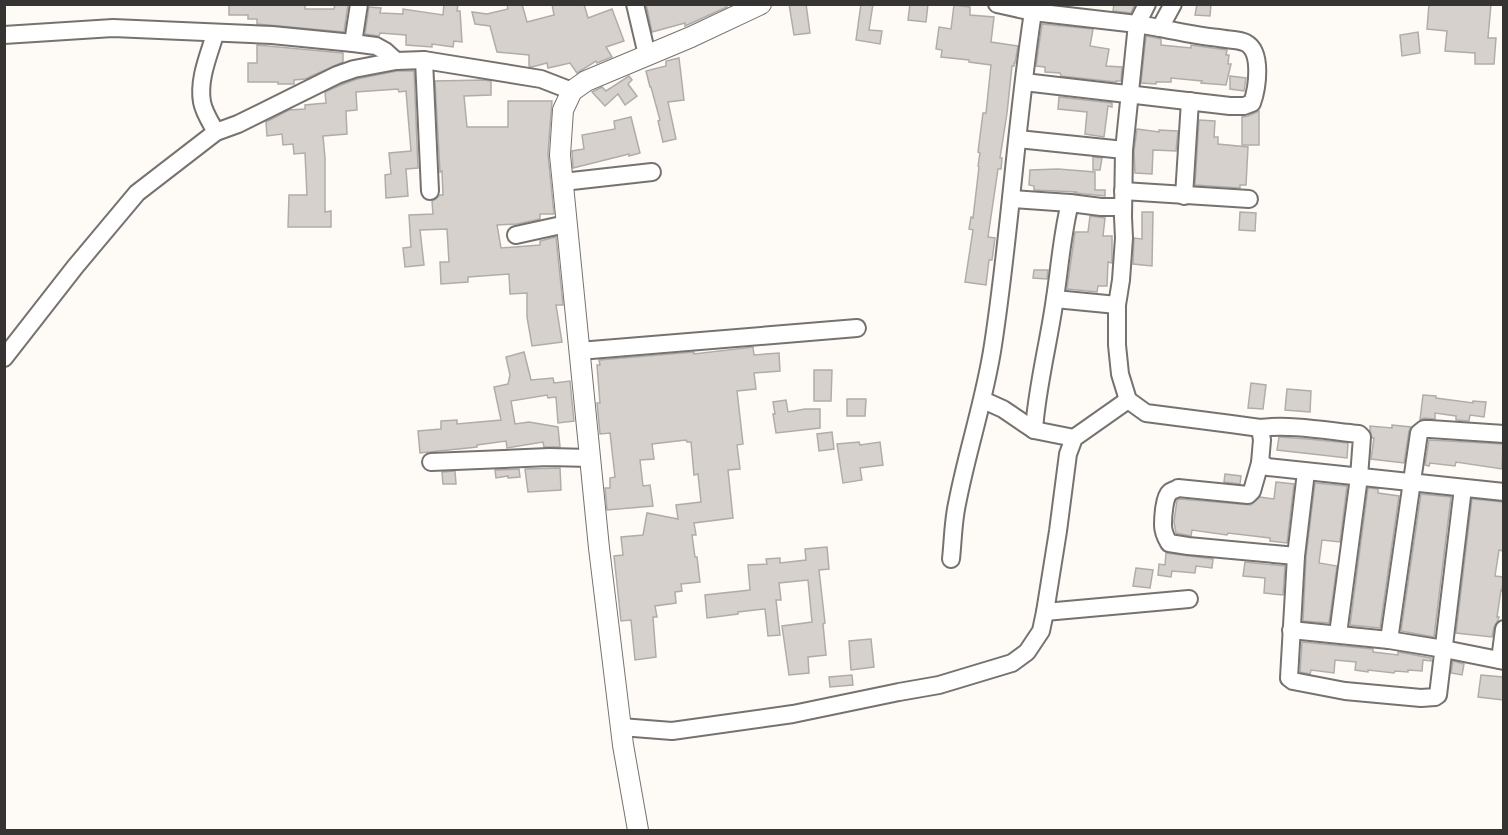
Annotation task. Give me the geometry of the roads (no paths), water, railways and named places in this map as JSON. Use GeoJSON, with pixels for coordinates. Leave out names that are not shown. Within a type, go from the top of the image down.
{"type":"FeatureCollection","features":[{"type":"Feature","properties":{"kind":"street"},"geometry":{"type":"LineString","coordinates":[[353,43],[359,4]]}},
{"type":"Feature","properties":{"kind":"street"},"geometry":{"type":"LineString","coordinates":[[635,4],[647,55]]}},
{"type":"Feature","properties":{"kind":"street"},"geometry":{"type":"LineString","coordinates":[[638,831],[621,727],[599,548],[560,155],[562,110],[572,91],[586,81],[691,37],[761,4]]}},
{"type":"Feature","properties":{"kind":"street"},"geometry":{"type":"LineString","coordinates":[[997,4],[1033,12],[1137,24],[1245,42],[1253,48],[1258,69],[1252,103],[1244,106],[1024,82]]}},
{"type":"Feature","properties":{"kind":"street"},"geometry":{"type":"LineString","coordinates":[[1147,4],[1137,24],[1124,150],[1123,249],[1117,305],[1120,374],[1128,400],[1146,413],[1260,428],[1287,428],[1361,435],[1359,477],[1338,634]]}},
{"type":"Feature","properties":{"kind":"street"},"geometry":{"type":"LineString","coordinates":[[1160,28],[1173,4]]}},
{"type":"Feature","properties":{"kind":"street"},"geometry":{"type":"LineString","coordinates":[[951,558],[956,507],[983,399],[998,316],[1033,12]]}},
{"type":"Feature","properties":{"kind":"street"},"geometry":{"type":"LineString","coordinates":[[4,35],[113,28],[272,36],[353,43],[381,48],[396,61]]}},
{"type":"Feature","properties":{"kind":"street"},"geometry":{"type":"LineString","coordinates":[[216,34],[205,66],[201,89],[203,104],[216,132]]}},
{"type":"Feature","properties":{"kind":"street"},"geometry":{"type":"LineString","coordinates":[[4,358],[75,267],[137,194],[216,132],[238,124],[337,75],[354,69],[396,61],[424,60],[541,79],[572,91]]}},
{"type":"Feature","properties":{"kind":"street"},"geometry":{"type":"LineString","coordinates":[[424,60],[430,191]]}},
{"type":"Feature","properties":{"kind":"street"},"geometry":{"type":"LineString","coordinates":[[1184,195],[1190,101]]}},
{"type":"Feature","properties":{"kind":"street"},"geometry":{"type":"LineString","coordinates":[[1018,139],[1124,150]]}},
{"type":"Feature","properties":{"kind":"street"},"geometry":{"type":"LineString","coordinates":[[563,182],[652,172]]}},
{"type":"Feature","properties":{"kind":"street"},"geometry":{"type":"LineString","coordinates":[[1011,199],[1101,207],[1123,199],[1184,195],[1249,199]]}},
{"type":"Feature","properties":{"kind":"street"},"geometry":{"type":"LineString","coordinates":[[1034,430],[1070,203]]}},
{"type":"Feature","properties":{"kind":"street"},"geometry":{"type":"LineString","coordinates":[[516,235],[566,224]]}},
{"type":"Feature","properties":{"kind":"street"},"geometry":{"type":"LineString","coordinates":[[1055,299],[1117,305]]}},
{"type":"Feature","properties":{"kind":"street"},"geometry":{"type":"LineString","coordinates":[[579,351],[857,328]]}},
{"type":"Feature","properties":{"kind":"street"},"geometry":{"type":"LineString","coordinates":[[983,399],[1003,409],[1034,430],[1074,438]]}},
{"type":"Feature","properties":{"kind":"street"},"geometry":{"type":"LineString","coordinates":[[621,727],[672,731],[793,714],[956,681],[1012,663],[1027,652],[1041,631],[1068,454],[1074,438],[1128,400]]}},
{"type":"Feature","properties":{"kind":"street"},"geometry":{"type":"LineString","coordinates":[[1260,428],[1262,440],[1260,463],[1252,491],[1248,495],[1178,488],[1170,492],[1164,509],[1165,536],[1169,543],[1188,546],[1296,556]]}},
{"type":"Feature","properties":{"kind":"street"},"geometry":{"type":"LineString","coordinates":[[1389,640],[1419,433],[1424,429],[1503,434]]}},
{"type":"Feature","properties":{"kind":"street"},"geometry":{"type":"LineString","coordinates":[[431,462],[549,457],[590,458]]}},
{"type":"Feature","properties":{"kind":"street"},"geometry":{"type":"LineString","coordinates":[[1260,463],[1268,467],[1306,472],[1503,492]]}},
{"type":"Feature","properties":{"kind":"street"},"geometry":{"type":"LineString","coordinates":[[1306,472],[1296,556],[1289,676],[1290,680],[1345,691],[1421,698],[1435,698],[1438,695],[1462,488]]}},
{"type":"Feature","properties":{"kind":"street"},"geometry":{"type":"LineString","coordinates":[[1045,612],[1189,599]]}},
{"type":"Feature","properties":{"kind":"street"},"geometry":{"type":"LineString","coordinates":[[1291,630],[1389,640],[1502,661],[1503,629]]}}]}
